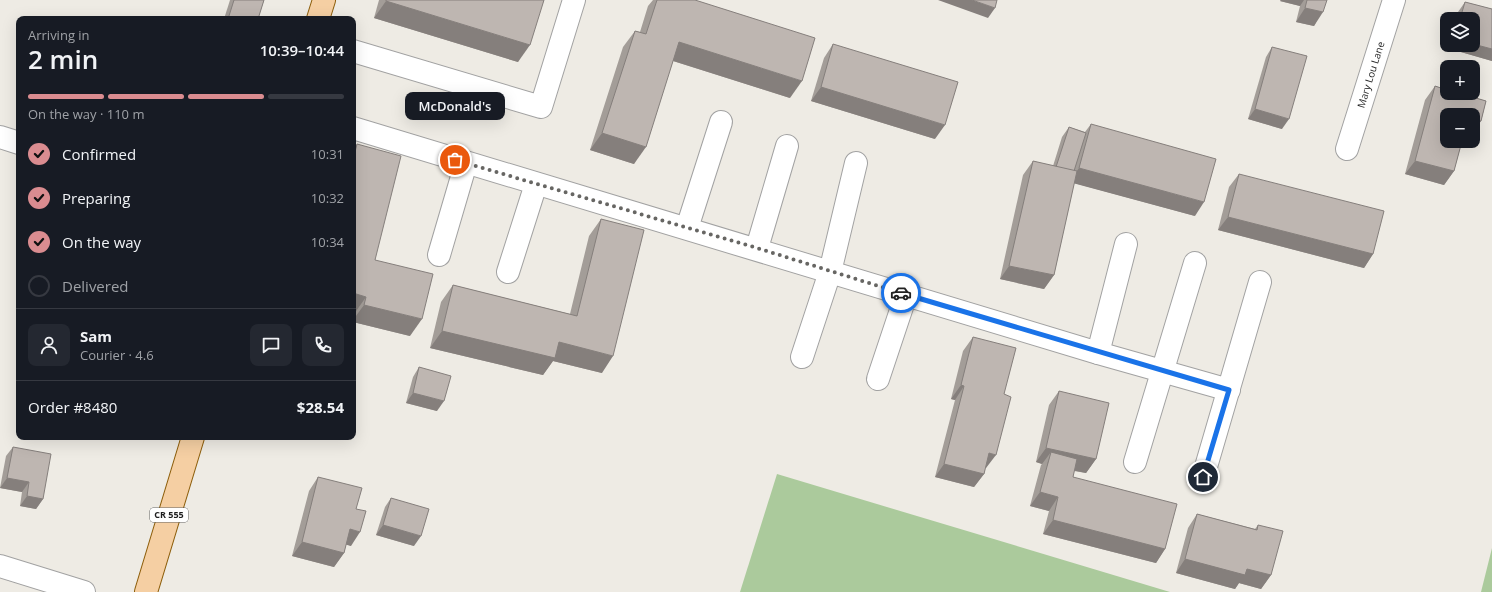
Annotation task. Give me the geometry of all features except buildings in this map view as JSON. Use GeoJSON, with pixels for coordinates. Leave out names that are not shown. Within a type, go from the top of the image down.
{"type":"FeatureCollection","features":[{"type":"Feature","properties":{"kind":"main road"},"geometry":{"type":"LineString","coordinates":[[319,16],[324,0]]}},
{"type":"Feature","properties":{"kind":"main road","name":"CR 555"},"geometry":{"type":"LineString","coordinates":[[146,592],[191,440]]}},
{"type":"Feature","properties":{"kind":"street"},"geometry":{"type":"LineString","coordinates":[[356,52],[541,107],[574,0]]}},
{"type":"Feature","properties":{"kind":"street","name":"Mary Lou Lane"},"geometry":{"type":"LineString","coordinates":[[1347,149],[1394,0]]}},
{"type":"Feature","properties":{"kind":"street"},"geometry":{"type":"LineString","coordinates":[[687,228],[721,122]]}},
{"type":"Feature","properties":{"kind":"street"},"geometry":{"type":"LineString","coordinates":[[356,129],[536,184],[757,248],[906,295],[1229,390]]}},
{"type":"Feature","properties":{"kind":"street"},"geometry":{"type":"LineString","coordinates":[[0,137],[16,142]]}},
{"type":"Feature","properties":{"kind":"street"},"geometry":{"type":"LineString","coordinates":[[757,248],[787,146]]}},
{"type":"Feature","properties":{"kind":"street"},"geometry":{"type":"LineString","coordinates":[[439,254],[466,163]]}},
{"type":"Feature","properties":{"kind":"street"},"geometry":{"type":"LineString","coordinates":[[802,357],[830,272],[856,163]]}},
{"type":"Feature","properties":{"kind":"street"},"geometry":{"type":"LineString","coordinates":[[508,272],[536,184]]}},
{"type":"Feature","properties":{"kind":"street"},"geometry":{"type":"LineString","coordinates":[[1098,352],[1126,244]]}},
{"type":"Feature","properties":{"kind":"street"},"geometry":{"type":"LineString","coordinates":[[1135,462],[1195,264]]}},
{"type":"Feature","properties":{"kind":"street"},"geometry":{"type":"LineString","coordinates":[[1203,477],[1260,282]]}},
{"type":"Feature","properties":{"kind":"street"},"geometry":{"type":"LineString","coordinates":[[878,379],[906,295]]}},
{"type":"Feature","properties":{"kind":"street"},"geometry":{"type":"LineString","coordinates":[[0,566],[84,592]]}},
{"type":"Feature","properties":{"kind":"green space"},"geometry":{"type":"Polygon","coordinates":[[[777,474],[1170,592],[740,592],[777,474]]]}},
{"type":"Feature","properties":{"kind":"green space"},"geometry":{"type":"Polygon","coordinates":[[[1492,548],[1492,592],[1481,592],[1492,548]]]}},
{"type":"Feature","properties":{"kind":"way so far"},"geometry":{"type":"LineString","coordinates":[[455,160],[757,248],[901,293]]}},
{"type":"Feature","properties":{"kind":"place","name":"McDonald's"},"geometry":{"type":"Point","coordinates":[455,160]}},
{"type":"Feature","properties":{"kind":"route"},"geometry":{"type":"LineString","coordinates":[[901,293],[1229,390],[1203,477]]}}]}
